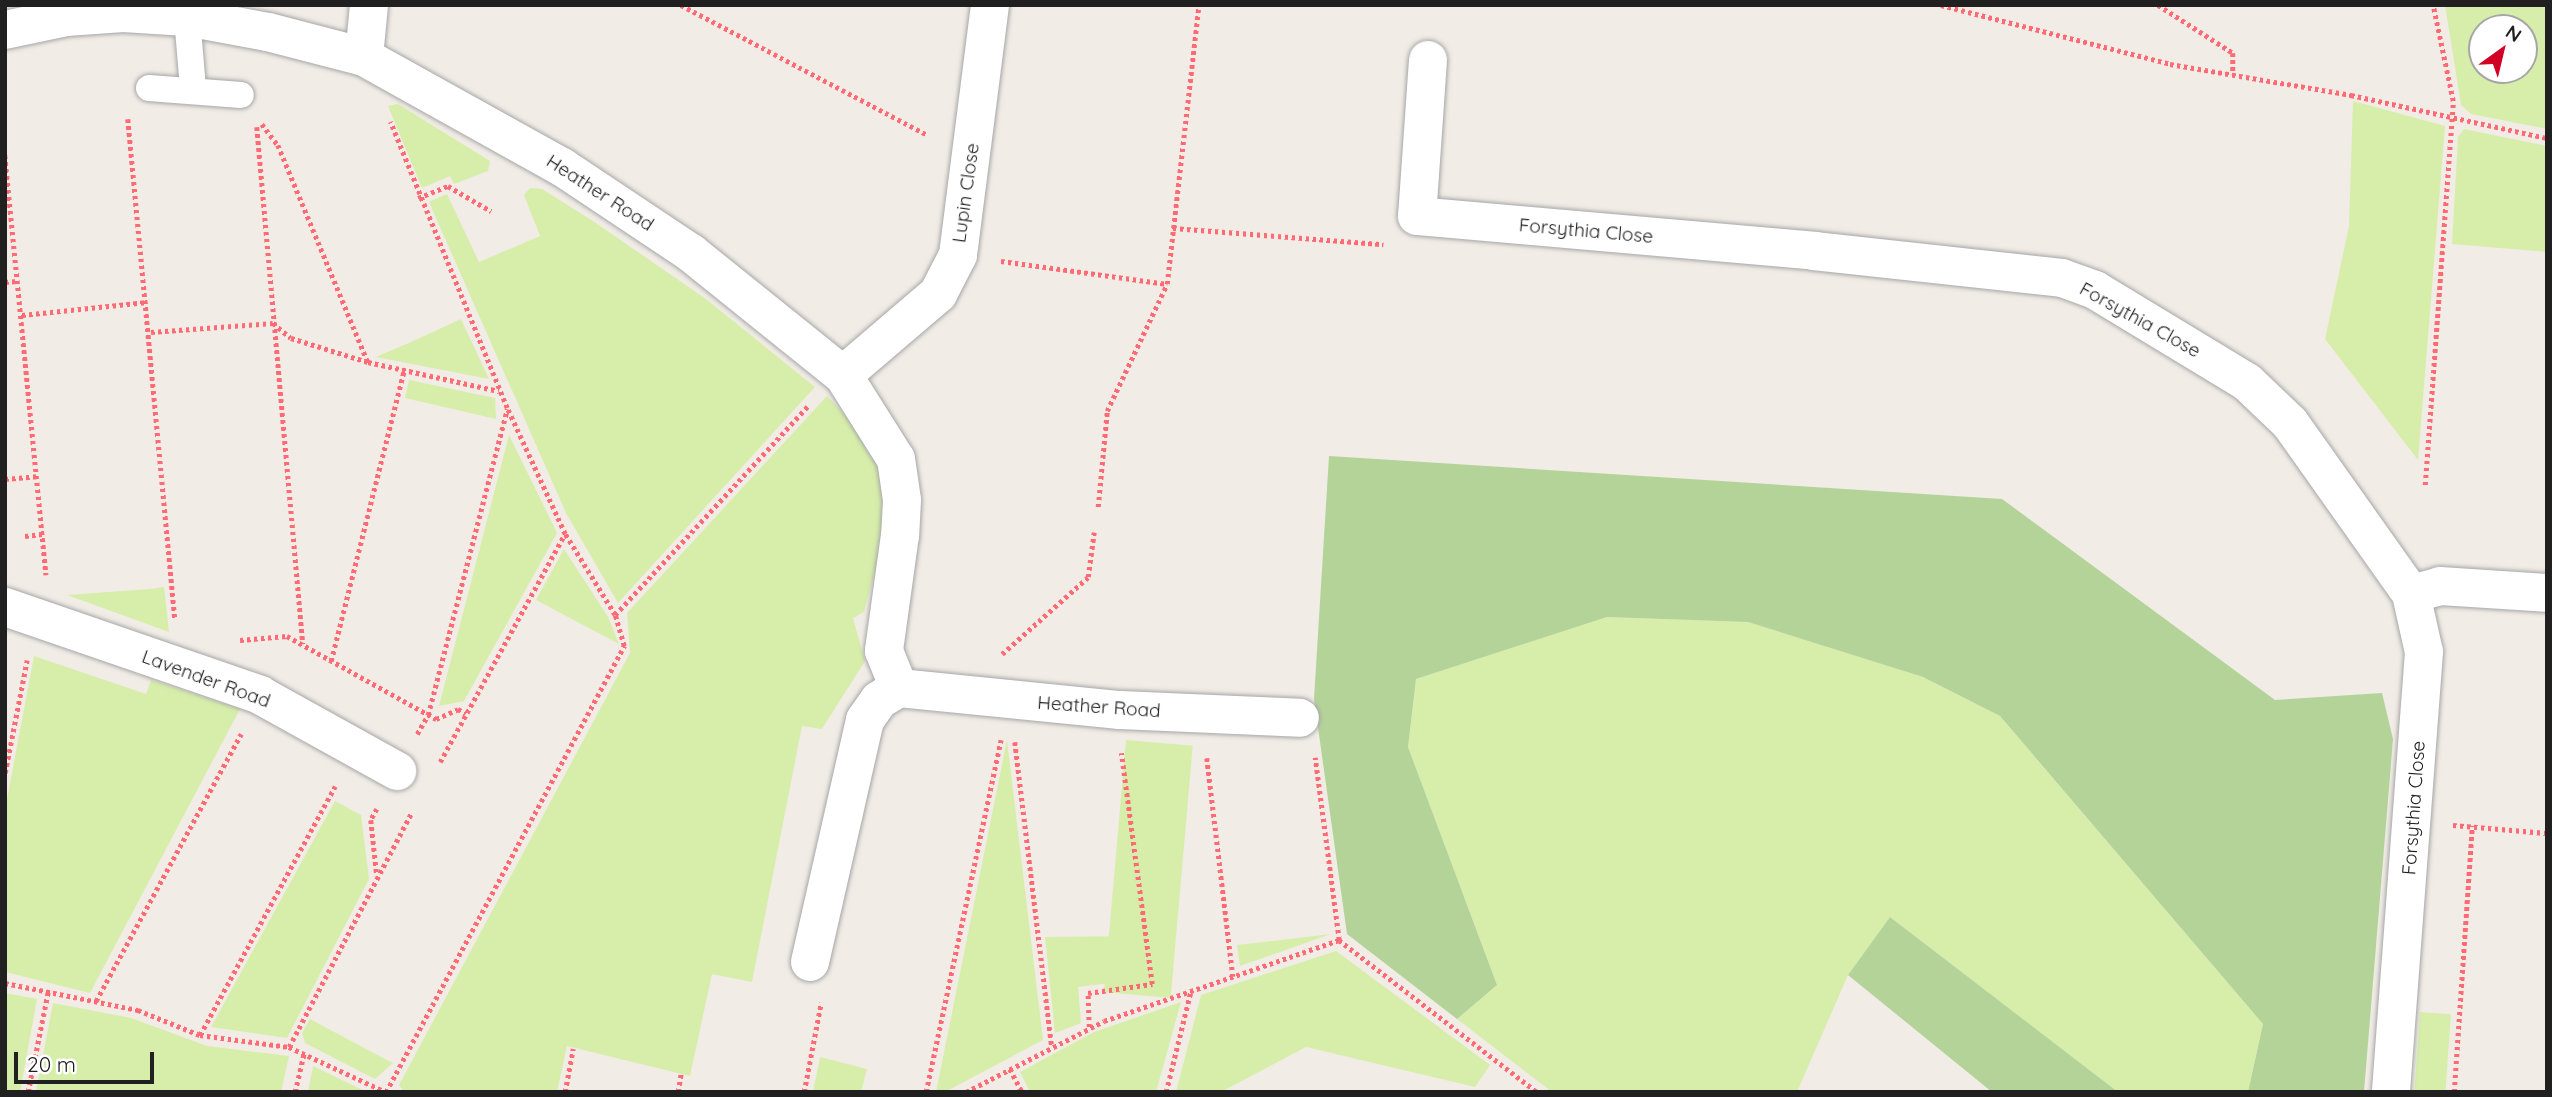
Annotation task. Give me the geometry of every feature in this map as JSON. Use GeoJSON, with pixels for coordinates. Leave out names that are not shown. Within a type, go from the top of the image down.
{"type":"FeatureCollection","features":[{"type":"Feature","properties":{"kind":"street"},"geometry":{"type":"LineString","coordinates":[[369,5],[379,65]]}},
{"type":"Feature","properties":{"kind":"street","name":"Lupin Close"},"geometry":{"type":"LineString","coordinates":[[843,375],[938,295],[958,255],[990,5]]}},
{"type":"Feature","properties":{"kind":"street","name":"Heather Road"},"geometry":{"type":"LineString","coordinates":[[5,30],[78,16],[187,17],[268,32],[379,65],[562,167],[691,253],[843,375],[896,459],[902,500],[901,534],[884,651],[899,688],[1008,712],[1206,713],[1300,718]]}},
{"type":"Feature","properties":{"kind":"street"},"geometry":{"type":"LineString","coordinates":[[1417,216],[1428,60]]}},
{"type":"Feature","properties":{"kind":"street","name":"Forsythia Close"},"geometry":{"type":"LineString","coordinates":[[1417,216],[1842,254],[2062,278],[2095,290],[2247,382],[2290,423],[2411,594],[2424,652],[2414,822],[2391,1092]]}},
{"type":"Feature","properties":{"kind":"street"},"geometry":{"type":"LineString","coordinates":[[2411,594],[2440,586],[2547,593]]}},
{"type":"Feature","properties":{"kind":"street","name":"Lavender Road"},"geometry":{"type":"LineString","coordinates":[[5,607],[40,622],[260,695],[397,771]]}},
{"type":"Feature","properties":{"kind":"street"},"geometry":{"type":"LineString","coordinates":[[810,962],[865,720],[879,701],[899,688]]}},
{"type":"Feature","properties":{"kind":"lane"},"geometry":{"type":"LineString","coordinates":[[187,17],[193,89]]}},
{"type":"Feature","properties":{"kind":"lane"},"geometry":{"type":"LineString","coordinates":[[149,88],[193,89],[241,95]]}},
{"type":"Feature","properties":{"kind":"path"},"geometry":{"type":"LineString","coordinates":[[681,5],[971,158]]}},
{"type":"Feature","properties":{"kind":"path"},"geometry":{"type":"LineString","coordinates":[[1098,507],[1107,411],[1167,284],[1199,5]]}},
{"type":"Feature","properties":{"kind":"path"},"geometry":{"type":"LineString","coordinates":[[1941,5],[2170,64],[2233,74],[2547,138]]}},
{"type":"Feature","properties":{"kind":"path"},"geometry":{"type":"LineString","coordinates":[[2158,5],[2233,53],[2233,74]]}},
{"type":"Feature","properties":{"kind":"path"},"geometry":{"type":"LineString","coordinates":[[2425,485],[2453,118],[2453,101],[2433,5]]}},
{"type":"Feature","properties":{"kind":"path"},"geometry":{"type":"LineString","coordinates":[[5,983],[138,1010],[200,1035],[289,1047],[386,1092],[624,646],[615,615],[565,534],[507,408],[418,198],[382,102],[379,65]]}},
{"type":"Feature","properties":{"kind":"path"},"geometry":{"type":"LineString","coordinates":[[127,116],[151,332],[176,628]]}},
{"type":"Feature","properties":{"kind":"path"},"geometry":{"type":"LineString","coordinates":[[303,644],[256,116],[278,145],[368,362]]}},
{"type":"Feature","properties":{"kind":"path"},"geometry":{"type":"LineString","coordinates":[[5,155],[48,600],[30,648],[5,773]]}},
{"type":"Feature","properties":{"kind":"path"},"geometry":{"type":"LineString","coordinates":[[418,198],[448,186],[491,211]]}},
{"type":"Feature","properties":{"kind":"path"},"geometry":{"type":"LineString","coordinates":[[1173,228],[1413,246],[1417,216]]}},
{"type":"Feature","properties":{"kind":"path"},"geometry":{"type":"LineString","coordinates":[[958,255],[1167,284]]}},
{"type":"Feature","properties":{"kind":"path"},"geometry":{"type":"LineString","coordinates":[[5,282],[17,281]]}},
{"type":"Feature","properties":{"kind":"path"},"geometry":{"type":"LineString","coordinates":[[22,315],[147,302]]}},
{"type":"Feature","properties":{"kind":"path"},"geometry":{"type":"LineString","coordinates":[[151,332],[273,323],[291,338],[368,362],[500,391]]}},
{"type":"Feature","properties":{"kind":"path"},"geometry":{"type":"LineString","coordinates":[[331,661],[404,371]]}},
{"type":"Feature","properties":{"kind":"path"},"geometry":{"type":"LineString","coordinates":[[615,615],[821,392],[843,375]]}},
{"type":"Feature","properties":{"kind":"path"},"geometry":{"type":"LineString","coordinates":[[428,715],[507,408]]}},
{"type":"Feature","properties":{"kind":"path"},"geometry":{"type":"LineString","coordinates":[[5,479],[37,476]]}},
{"type":"Feature","properties":{"kind":"path"},"geometry":{"type":"LineString","coordinates":[[1052,1046],[1008,712],[1000,677],[1002,652],[1088,577],[1094,532]]}},
{"type":"Feature","properties":{"kind":"path"},"geometry":{"type":"LineString","coordinates":[[24,536],[42,534]]}},
{"type":"Feature","properties":{"kind":"path"},"geometry":{"type":"LineString","coordinates":[[229,644],[287,636],[436,719],[458,709],[467,714]]}},
{"type":"Feature","properties":{"kind":"path"},"geometry":{"type":"LineString","coordinates":[[926,1092],[1008,712]]}},
{"type":"Feature","properties":{"kind":"path"},"geometry":{"type":"LineString","coordinates":[[1206,713],[1233,976]]}},
{"type":"Feature","properties":{"kind":"path"},"geometry":{"type":"LineString","coordinates":[[1300,718],[1313,744],[1339,940],[1537,1092]]}},
{"type":"Feature","properties":{"kind":"path"},"geometry":{"type":"LineString","coordinates":[[96,1001],[243,730]]}},
{"type":"Feature","properties":{"kind":"path"},"geometry":{"type":"LineString","coordinates":[[1089,1027],[1088,993],[1152,984],[1121,753]]}},
{"type":"Feature","properties":{"kind":"path"},"geometry":{"type":"LineString","coordinates":[[200,1035],[328,797]]}},
{"type":"Feature","properties":{"kind":"path"},"geometry":{"type":"LineString","coordinates":[[371,820],[377,877]]}},
{"type":"Feature","properties":{"kind":"path"},"geometry":{"type":"LineString","coordinates":[[2414,822],[2547,833]]}},
{"type":"Feature","properties":{"kind":"path"},"geometry":{"type":"LineString","coordinates":[[2454,1092],[2472,826]]}},
{"type":"Feature","properties":{"kind":"path"},"geometry":{"type":"LineString","coordinates":[[966,1092],[1089,1027],[1339,940]]}},
{"type":"Feature","properties":{"kind":"path"},"geometry":{"type":"LineString","coordinates":[[804,1092],[823,991],[810,962]]}},
{"type":"Feature","properties":{"kind":"path"},"geometry":{"type":"LineString","coordinates":[[1166,1092],[1192,989]]}},
{"type":"Feature","properties":{"kind":"path"},"geometry":{"type":"LineString","coordinates":[[28,1092],[48,992]]}},
{"type":"Feature","properties":{"kind":"path"},"geometry":{"type":"LineString","coordinates":[[565,1092],[573,1049]]}},
{"type":"Feature","properties":{"kind":"path"},"geometry":{"type":"LineString","coordinates":[[295,1092],[304,1053]]}},
{"type":"Feature","properties":{"kind":"path"},"geometry":{"type":"LineString","coordinates":[[1010,1069],[1021,1092]]}},
{"type":"Feature","properties":{"kind":"path"},"geometry":{"type":"LineString","coordinates":[[678,1092],[681,1074]]}},
{"type":"Feature","properties":{"kind":"green space"},"geometry":{"type":"Polygon","coordinates":[[[2445,5],[2547,5],[2547,129],[2471,114],[2461,105],[2445,5]]]}},
{"type":"Feature","properties":{"kind":"green space"},"geometry":{"type":"Polygon","coordinates":[[[2353,101],[2445,126],[2418,460],[2325,339],[2349,226],[2353,101]]]}},
{"type":"Feature","properties":{"kind":"green space"},"geometry":{"type":"Polygon","coordinates":[[[398,104],[490,161],[488,171],[454,184],[450,176],[422,188],[388,106],[398,104]]]}},
{"type":"Feature","properties":{"kind":"green space"},"geometry":{"type":"Polygon","coordinates":[[[2464,129],[2547,146],[2547,252],[2452,244],[2458,137],[2464,129]]]}},
{"type":"Feature","properties":{"kind":"green space"},"geometry":{"type":"Polygon","coordinates":[[[530,188],[542,189],[596,223],[706,299],[815,387],[618,603],[566,513],[429,202],[447,194],[479,262],[540,236],[524,195],[530,188]]]}},
{"type":"Feature","properties":{"kind":"green space"},"geometry":{"type":"Polygon","coordinates":[[[461,319],[489,379],[376,357],[411,342],[461,319]]]}},
{"type":"Feature","properties":{"kind":"green space"},"geometry":{"type":"Polygon","coordinates":[[[409,380],[495,398],[496,419],[405,398],[409,380]]]}},
{"type":"Feature","properties":{"kind":"green space"},"geometry":{"type":"Polygon","coordinates":[[[827,396],[872,443],[887,484],[884,539],[864,612],[853,618],[865,661],[822,729],[802,726],[752,982],[712,974],[690,1076],[567,1046],[557,1092],[404,1092],[399,1085],[630,653],[627,613],[827,396]]]}},
{"type":"Feature","properties":{"kind":"green space"},"geometry":{"type":"Polygon","coordinates":[[[509,435],[557,533],[464,701],[439,706],[509,435]]]}},
{"type":"Feature","properties":{"kind":"green space"},"geometry":{"type":"Polygon","coordinates":[[[1329,456],[2002,499],[2275,700],[2382,693],[2393,739],[2364,1092],[2248,1092],[2263,1024],[2000,716],[1923,677],[1748,622],[1607,617],[1416,679],[1408,747],[1497,985],[1457,1019],[1347,934],[1314,699],[1329,456]]]}},
{"type":"Feature","properties":{"kind":"green space"},"geometry":{"type":"Polygon","coordinates":[[[564,549],[608,617],[619,644],[536,600],[564,549]]]}},
{"type":"Feature","properties":{"kind":"green space"},"geometry":{"type":"Polygon","coordinates":[[[164,587],[169,632],[67,595],[150,589],[164,587]]]}},
{"type":"Feature","properties":{"kind":"green space"},"geometry":{"type":"Polygon","coordinates":[[[1607,617],[1748,622],[1923,677],[2000,716],[2263,1024],[2248,1092],[2118,1092],[1890,917],[1848,975],[1797,1092],[1552,1092],[1457,1019],[1497,985],[1408,747],[1416,679],[1607,617]]]}},
{"type":"Feature","properties":{"kind":"green space"},"geometry":{"type":"Polygon","coordinates":[[[34,656],[146,694],[151,680],[240,709],[90,993],[5,972],[5,810],[34,656]]]}},
{"type":"Feature","properties":{"kind":"green space"},"geometry":{"type":"Polygon","coordinates":[[[1007,740],[1043,1040],[945,1092],[936,1092],[1007,740]]]}},
{"type":"Feature","properties":{"kind":"green space"},"geometry":{"type":"Polygon","coordinates":[[[1126,740],[1193,746],[1171,998],[1104,992],[1126,740]]]}},
{"type":"Feature","properties":{"kind":"green space"},"geometry":{"type":"Polygon","coordinates":[[[335,801],[361,815],[369,879],[287,1038],[211,1027],[335,801]]]}},
{"type":"Feature","properties":{"kind":"green space"},"geometry":{"type":"Polygon","coordinates":[[[1890,917],[2118,1092],[1992,1092],[1848,975],[1890,917]]]}},
{"type":"Feature","properties":{"kind":"green space"},"geometry":{"type":"Polygon","coordinates":[[[1331,934],[1240,966],[1237,945],[1331,934]]]}},
{"type":"Feature","properties":{"kind":"green space"},"geometry":{"type":"Polygon","coordinates":[[[1138,936],[1142,979],[1078,987],[1081,1023],[1055,1033],[1045,937],[1138,936]]]}},
{"type":"Feature","properties":{"kind":"green space"},"geometry":{"type":"Polygon","coordinates":[[[1336,951],[1490,1065],[1475,1087],[1306,1047],[1221,1092],[1176,1092],[1201,995],[1336,951]]]}},
{"type":"Feature","properties":{"kind":"green space"},"geometry":{"type":"Polygon","coordinates":[[[5,993],[37,999],[20,1092],[5,1092],[5,993]]]}},
{"type":"Feature","properties":{"kind":"green space"},"geometry":{"type":"Polygon","coordinates":[[[1181,1002],[1156,1092],[1030,1092],[1020,1072],[1094,1032],[1181,1002]]]}},
{"type":"Feature","properties":{"kind":"green space"},"geometry":{"type":"Polygon","coordinates":[[[53,1003],[131,1018],[207,1046],[289,1056],[281,1092],[36,1092],[53,1003]]]}},
{"type":"Feature","properties":{"kind":"green space"},"geometry":{"type":"Polygon","coordinates":[[[2420,1012],[2451,1014],[2445,1092],[2414,1092],[2420,1012]]]}},
{"type":"Feature","properties":{"kind":"green space"},"geometry":{"type":"Polygon","coordinates":[[[310,1019],[393,1063],[375,1079],[305,1043],[302,1033],[310,1019]]]}},
{"type":"Feature","properties":{"kind":"green space"},"geometry":{"type":"Polygon","coordinates":[[[820,1057],[867,1069],[861,1092],[813,1092],[820,1057]]]}},
{"type":"Feature","properties":{"kind":"green space"},"geometry":{"type":"Polygon","coordinates":[[[313,1066],[367,1092],[308,1092],[313,1066]]]}}]}
